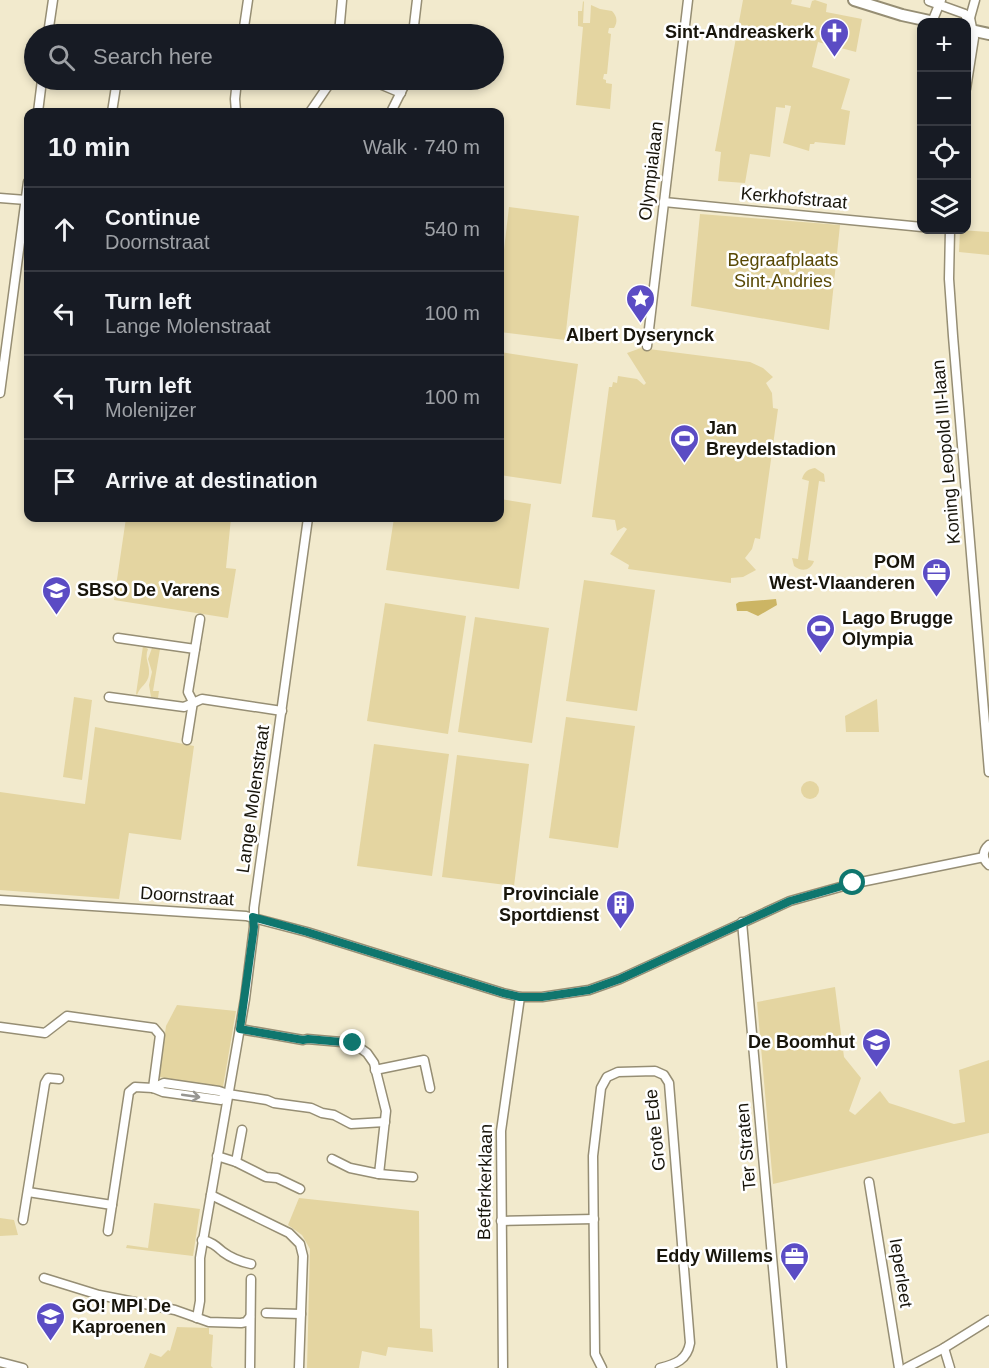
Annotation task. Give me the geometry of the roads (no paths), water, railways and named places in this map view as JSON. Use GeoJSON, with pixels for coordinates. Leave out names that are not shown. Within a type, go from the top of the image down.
{"type":"FeatureCollection","features":[{"type":"Feature","properties":{"kind":"main road"},"geometry":{"type":"LineString","coordinates":[[854,0],[917,18]]}},
{"type":"Feature","properties":{"kind":"main road"},"geometry":{"type":"LineString","coordinates":[[971,26],[989,34]]}},
{"type":"Feature","properties":{"kind":"street"},"geometry":{"type":"LineString","coordinates":[[49,24],[53,0]]}},
{"type":"Feature","properties":{"kind":"street"},"geometry":{"type":"LineString","coordinates":[[244,24],[248,0]]}},
{"type":"Feature","properties":{"kind":"street"},"geometry":{"type":"LineString","coordinates":[[340,24],[342,0]]}},
{"type":"Feature","properties":{"kind":"street"},"geometry":{"type":"LineString","coordinates":[[414,24],[417,0]]}},
{"type":"Feature","properties":{"kind":"street","name":"Olympialaan"},"geometry":{"type":"LineString","coordinates":[[647,346],[688,0]]}},
{"type":"Feature","properties":{"kind":"street"},"geometry":{"type":"LineString","coordinates":[[927,0],[940,2],[965,14],[966,18]]}},
{"type":"Feature","properties":{"kind":"street"},"geometry":{"type":"LineString","coordinates":[[971,21],[975,0]]}},
{"type":"Feature","properties":{"kind":"street"},"geometry":{"type":"LineString","coordinates":[[934,18],[940,2]]}},
{"type":"Feature","properties":{"kind":"street"},"geometry":{"type":"LineString","coordinates":[[38,108],[41,90]]}},
{"type":"Feature","properties":{"kind":"street"},"geometry":{"type":"LineString","coordinates":[[113,108],[115,90]]}},
{"type":"Feature","properties":{"kind":"street"},"geometry":{"type":"LineString","coordinates":[[236,90],[236,108]]}},
{"type":"Feature","properties":{"kind":"street"},"geometry":{"type":"LineString","coordinates":[[313,108],[325,90]]}},
{"type":"Feature","properties":{"kind":"street"},"geometry":{"type":"LineString","coordinates":[[394,90],[401,93]]}},
{"type":"Feature","properties":{"kind":"street"},"geometry":{"type":"LineString","coordinates":[[393,108],[402,90]]}},
{"type":"Feature","properties":{"kind":"street"},"geometry":{"type":"LineString","coordinates":[[0,198],[24,200]]}},
{"type":"Feature","properties":{"kind":"street","name":"Kerkhofstraat"},"geometry":{"type":"LineString","coordinates":[[664,202],[917,227]]}},
{"type":"Feature","properties":{"kind":"street"},"geometry":{"type":"LineString","coordinates":[[0,393],[24,227]]}},
{"type":"Feature","properties":{"kind":"street","name":"Koning Leopold III-laan"},"geometry":{"type":"LineString","coordinates":[[950,234],[949,279],[953,336],[985,671],[989,772]]}},
{"type":"Feature","properties":{"kind":"street","name":"Lange Molenstraat"},"geometry":{"type":"LineString","coordinates":[[197,1318],[200,1301],[202,1240],[240,1029],[254,927],[253,917],[307,522]]}},
{"type":"Feature","properties":{"kind":"street"},"geometry":{"type":"LineString","coordinates":[[187,740],[193,702],[188,692],[200,619]]}},
{"type":"Feature","properties":{"kind":"street"},"geometry":{"type":"LineString","coordinates":[[118,638],[195,649]]}},
{"type":"Feature","properties":{"kind":"street"},"geometry":{"type":"LineString","coordinates":[[109,697],[184,707],[202,699],[282,711]]}},
{"type":"Feature","properties":{"kind":"street"},"geometry":{"type":"LineString","coordinates":[[989,845],[984,851],[984,857],[989,865]]}},
{"type":"Feature","properties":{"kind":"street","name":"Doornstraat"},"geometry":{"type":"LineString","coordinates":[[0,900],[253,917],[503,993],[520,997],[542,997],[589,990],[620,979],[790,901],[822,891],[984,857]]}},
{"type":"Feature","properties":{"kind":"street","name":"Ter Straten"},"geometry":{"type":"LineString","coordinates":[[742,922],[782,1368]]}},
{"type":"Feature","properties":{"kind":"street","name":"Betferkerklaan"},"geometry":{"type":"LineString","coordinates":[[503,1368],[502,1117],[520,997]]}},
{"type":"Feature","properties":{"kind":"street"},"geometry":{"type":"LineString","coordinates":[[0,1027],[45,1033],[68,1016],[154,1028],[160,1035],[153,1088]]}},
{"type":"Feature","properties":{"kind":"street"},"geometry":{"type":"LineString","coordinates":[[240,1029],[294,1039],[353,1043],[367,1053],[384,1100],[385,1122],[379,1174]]}},
{"type":"Feature","properties":{"kind":"street"},"geometry":{"type":"LineString","coordinates":[[375,1070],[424,1060],[430,1088]]}},
{"type":"Feature","properties":{"kind":"street","name":"Grote Ede"},"geometry":{"type":"LineString","coordinates":[[602,1368],[595,1354],[593,1156],[603,1083],[609,1075],[618,1072],[658,1072],[666,1078],[669,1086],[690,1343],[683,1359],[673,1365],[660,1368]]}},
{"type":"Feature","properties":{"kind":"street"},"geometry":{"type":"LineString","coordinates":[[23,1220],[45,1083],[48,1078],[59,1079]]}},
{"type":"Feature","properties":{"kind":"street"},"geometry":{"type":"LineString","coordinates":[[108,1231],[129,1092],[135,1087],[221,1100],[228,1094],[267,1100],[333,1114],[351,1124],[385,1122]]}},
{"type":"Feature","properties":{"kind":"street"},"geometry":{"type":"LineString","coordinates":[[236,1162],[242,1130]]}},
{"type":"Feature","properties":{"kind":"street"},"geometry":{"type":"LineString","coordinates":[[217,1155],[300,1189]]}},
{"type":"Feature","properties":{"kind":"street"},"geometry":{"type":"LineString","coordinates":[[332,1159],[350,1168],[412,1177]]}},
{"type":"Feature","properties":{"kind":"street","name":"Ieperleet"},"geometry":{"type":"LineString","coordinates":[[869,1182],[899,1368]]}},
{"type":"Feature","properties":{"kind":"street"},"geometry":{"type":"LineString","coordinates":[[28,1192],[112,1205]]}},
{"type":"Feature","properties":{"kind":"street"},"geometry":{"type":"LineString","coordinates":[[211,1195],[287,1232],[297,1240],[303,1256],[299,1368]]}},
{"type":"Feature","properties":{"kind":"street"},"geometry":{"type":"LineString","coordinates":[[501,1221],[594,1219]]}},
{"type":"Feature","properties":{"kind":"street"},"geometry":{"type":"LineString","coordinates":[[202,1240],[218,1245],[225,1253],[251,1264]]}},
{"type":"Feature","properties":{"kind":"street"},"geometry":{"type":"LineString","coordinates":[[44,1278],[99,1295],[175,1310],[209,1322],[241,1323],[246,1322],[250,1317]]}},
{"type":"Feature","properties":{"kind":"street"},"geometry":{"type":"LineString","coordinates":[[250,1368],[251,1278]]}},
{"type":"Feature","properties":{"kind":"street"},"geometry":{"type":"LineString","coordinates":[[266,1313],[301,1314]]}},
{"type":"Feature","properties":{"kind":"street"},"geometry":{"type":"LineString","coordinates":[[906,1368],[989,1320]]}},
{"type":"Feature","properties":{"kind":"street"},"geometry":{"type":"LineString","coordinates":[[944,1348],[950,1368]]}},
{"type":"Feature","properties":{"kind":"street"},"geometry":{"type":"LineString","coordinates":[[0,1362],[24,1368]]}},
{"type":"Feature","properties":{"kind":"place","name":"Sint-Andreaskerk"},"geometry":{"type":"Point","coordinates":[835,58]}},
{"type":"Feature","properties":{"kind":"place","name":"Albert Dyserynck"},"geometry":{"type":"Point","coordinates":[640,324]}},
{"type":"Feature","properties":{"kind":"place","name":"Jan Breydelstadion"},"geometry":{"type":"Point","coordinates":[685,464]}},
{"type":"Feature","properties":{"kind":"place","name":"POM West-Vlaanderen"},"geometry":{"type":"Point","coordinates":[936,598]}},
{"type":"Feature","properties":{"kind":"place","name":"SBSO De Varens"},"geometry":{"type":"Point","coordinates":[56,616]}},
{"type":"Feature","properties":{"kind":"place","name":"Lago Brugge Olympia"},"geometry":{"type":"Point","coordinates":[821,654]}},
{"type":"Feature","properties":{"kind":"place","name":"Provinciale Sportdienst"},"geometry":{"type":"Point","coordinates":[620,930]}},
{"type":"Feature","properties":{"kind":"place","name":"De Boomhut"},"geometry":{"type":"Point","coordinates":[876,1068]}},
{"type":"Feature","properties":{"kind":"place","name":"Eddy Willems"},"geometry":{"type":"Point","coordinates":[794,1282]}},
{"type":"Feature","properties":{"kind":"place","name":"GO! MPI De Kaproenen"},"geometry":{"type":"Point","coordinates":[51,1342]}},
{"type":"Feature","properties":{"kind":"park label","name":"Begraafplaats Sint-Andries"},"geometry":{"type":"Point","coordinates":[783,270]}}]}
